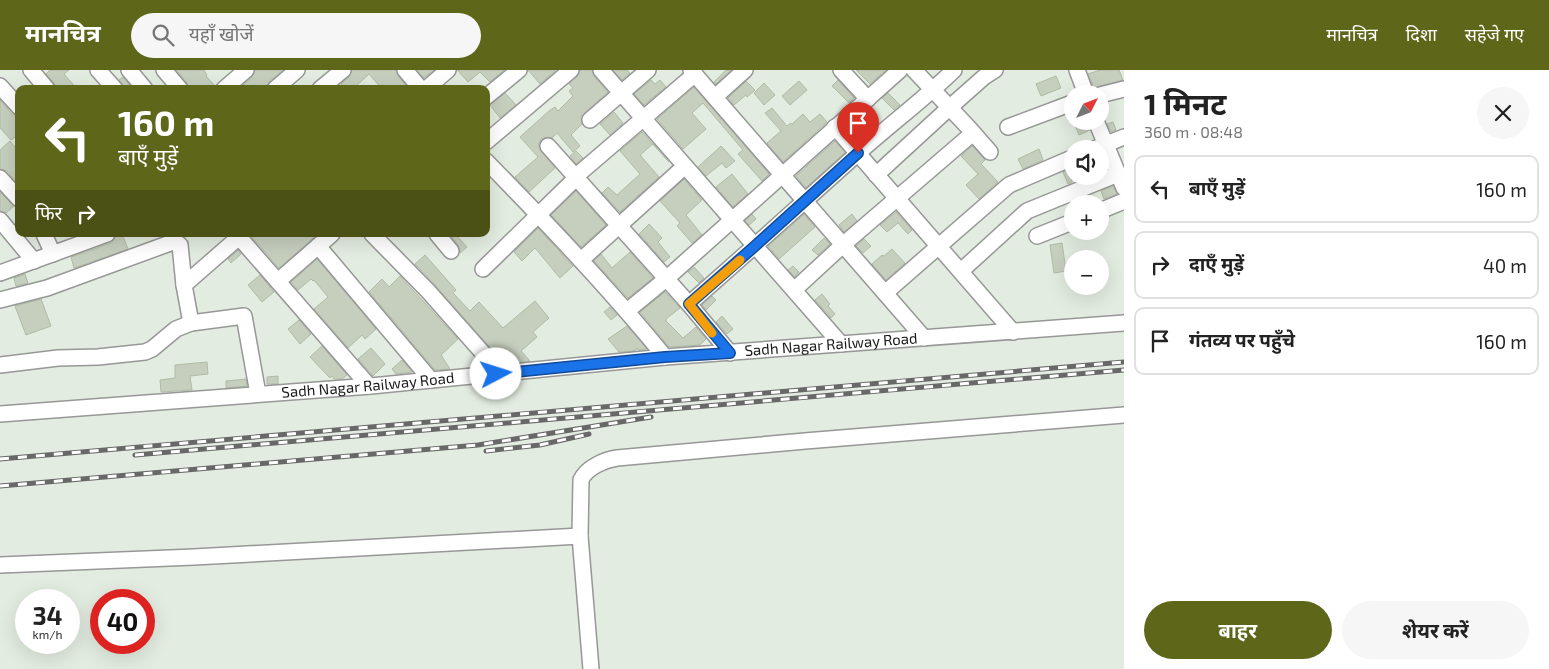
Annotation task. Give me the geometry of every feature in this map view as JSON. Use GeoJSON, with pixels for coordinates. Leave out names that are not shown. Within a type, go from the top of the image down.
{"type":"FeatureCollection","features":[{"type":"Feature","properties":{"kind":"street"},"geometry":{"type":"LineString","coordinates":[[31,70],[44,85]]}},
{"type":"Feature","properties":{"kind":"street"},"geometry":{"type":"LineString","coordinates":[[98,70],[111,85]]}},
{"type":"Feature","properties":{"kind":"street"},"geometry":{"type":"LineString","coordinates":[[129,70],[142,85]]}},
{"type":"Feature","properties":{"kind":"street"},"geometry":{"type":"LineString","coordinates":[[164,70],[177,85]]}},
{"type":"Feature","properties":{"kind":"street"},"geometry":{"type":"LineString","coordinates":[[229,85],[246,70]]}},
{"type":"Feature","properties":{"kind":"street"},"geometry":{"type":"LineString","coordinates":[[280,85],[298,70]]}},
{"type":"Feature","properties":{"kind":"street"},"geometry":{"type":"LineString","coordinates":[[405,70],[418,85]]}},
{"type":"Feature","properties":{"kind":"street"},"geometry":{"type":"LineString","coordinates":[[431,85],[448,70]]}},
{"type":"Feature","properties":{"kind":"street"},"geometry":{"type":"LineString","coordinates":[[490,94],[518,70]]}},
{"type":"Feature","properties":{"kind":"street"},"geometry":{"type":"LineString","coordinates":[[490,139],[571,70]]}},
{"type":"Feature","properties":{"kind":"street"},"geometry":{"type":"LineString","coordinates":[[601,70],[841,344]]}},
{"type":"Feature","properties":{"kind":"street"},"geometry":{"type":"LineString","coordinates":[[590,120],[648,70]]}},
{"type":"Feature","properties":{"kind":"street"},"geometry":{"type":"LineString","coordinates":[[715,97],[745,70]]}},
{"type":"Feature","properties":{"kind":"street"},"geometry":{"type":"LineString","coordinates":[[842,70],[868,100]]}},
{"type":"Feature","properties":{"kind":"street"},"geometry":{"type":"LineString","coordinates":[[627,311],[900,70]]}},
{"type":"Feature","properties":{"kind":"street"},"geometry":{"type":"LineString","coordinates":[[914,70],[990,152]]}},
{"type":"Feature","properties":{"kind":"street"},"geometry":{"type":"LineString","coordinates":[[689,304],[954,70]]}},
{"type":"Feature","properties":{"kind":"street"},"geometry":{"type":"LineString","coordinates":[[876,174],[984,77],[995,70]]}},
{"type":"Feature","properties":{"kind":"street"},"geometry":{"type":"LineString","coordinates":[[1077,70],[1083,85]]}},
{"type":"Feature","properties":{"kind":"street"},"geometry":{"type":"LineString","coordinates":[[483,269],[576,177],[644,119],[693,72],[924,338]]}},
{"type":"Feature","properties":{"kind":"street"},"geometry":{"type":"LineString","coordinates":[[328,85],[339,79]]}},
{"type":"Feature","properties":{"kind":"street"},"geometry":{"type":"LineString","coordinates":[[0,86],[15,103]]}},
{"type":"Feature","properties":{"kind":"street"},"geometry":{"type":"LineString","coordinates":[[1109,93],[1124,89]]}},
{"type":"Feature","properties":{"kind":"street"},"geometry":{"type":"LineString","coordinates":[[1008,127],[1064,106]]}},
{"type":"Feature","properties":{"kind":"street"},"geometry":{"type":"LineString","coordinates":[[835,127],[1013,332]]}},
{"type":"Feature","properties":{"kind":"street"},"geometry":{"type":"LineString","coordinates":[[794,290],[973,132]]}},
{"type":"Feature","properties":{"kind":"street"},"geometry":{"type":"LineString","coordinates":[[1109,143],[1124,137]]}},
{"type":"Feature","properties":{"kind":"street"},"geometry":{"type":"LineString","coordinates":[[548,146],[689,304],[730,353]]}},
{"type":"Feature","properties":{"kind":"street"},"geometry":{"type":"LineString","coordinates":[[885,293],[1009,185],[1064,161]]}},
{"type":"Feature","properties":{"kind":"street"},"geometry":{"type":"LineString","coordinates":[[961,271],[1026,211],[1121,181],[1109,161]]}},
{"type":"Feature","properties":{"kind":"street"},"geometry":{"type":"LineString","coordinates":[[490,165],[581,260],[665,357]]}},
{"type":"Feature","properties":{"kind":"street"},"geometry":{"type":"LineString","coordinates":[[581,260],[620,227],[685,166]]}},
{"type":"Feature","properties":{"kind":"street"},"geometry":{"type":"LineString","coordinates":[[0,178],[15,195]]}},
{"type":"Feature","properties":{"kind":"street"},"geometry":{"type":"LineString","coordinates":[[1109,208],[1124,202]]}},
{"type":"Feature","properties":{"kind":"street"},"geometry":{"type":"LineString","coordinates":[[0,220],[34,261]]}},
{"type":"Feature","properties":{"kind":"street"},"geometry":{"type":"LineString","coordinates":[[1037,236],[1064,225]]}},
{"type":"Feature","properties":{"kind":"street"},"geometry":{"type":"LineString","coordinates":[[46,237],[54,254]]}},
{"type":"Feature","properties":{"kind":"street"},"geometry":{"type":"LineString","coordinates":[[2,270],[34,261],[100,237]]}},
{"type":"Feature","properties":{"kind":"street"},"geometry":{"type":"LineString","coordinates":[[184,285],[239,237]]}},
{"type":"Feature","properties":{"kind":"street"},"geometry":{"type":"LineString","coordinates":[[243,237],[369,386]]}},
{"type":"Feature","properties":{"kind":"street"},"geometry":{"type":"LineString","coordinates":[[278,281],[328,237]]}},
{"type":"Feature","properties":{"kind":"street"},"geometry":{"type":"LineString","coordinates":[[375,237],[465,332],[492,364],[496,374]]}},
{"type":"Feature","properties":{"kind":"street"},"geometry":{"type":"LineString","coordinates":[[439,237],[451,251]]}},
{"type":"Feature","properties":{"kind":"street"},"geometry":{"type":"LineString","coordinates":[[0,300],[47,288],[176,242],[180,245],[184,285],[191,323]]}},
{"type":"Feature","properties":{"kind":"street"},"geometry":{"type":"LineString","coordinates":[[318,246],[432,380]]}},
{"type":"Feature","properties":{"kind":"street"},"geometry":{"type":"LineString","coordinates":[[0,366],[58,358],[98,357],[144,352],[176,329],[191,323],[244,316],[258,394]]}},
{"type":"Feature","properties":{"kind":"street","name":"Sadh Nagar Railway Road"},"geometry":{"type":"LineString","coordinates":[[0,414],[369,386],[665,357],[1124,323]]}},
{"type":"Feature","properties":{"kind":"street"},"geometry":{"type":"LineString","coordinates":[[590,669],[580,536],[582,478],[587,471],[610,459],[805,440],[1124,415]]}},
{"type":"Feature","properties":{"kind":"street"},"geometry":{"type":"LineString","coordinates":[[0,566],[194,558],[580,536]]}},
{"type":"Feature","properties":{"kind":"building"},"geometry":{"type":"Polygon","coordinates":[[[50,70],[69,70],[64,74],[74,85],[55,85],[46,74],[50,70]]]}},
{"type":"Feature","properties":{"kind":"building"},"geometry":{"type":"Polygon","coordinates":[[[176,70],[204,70],[206,76],[214,85],[188,85],[176,70]]]}},
{"type":"Feature","properties":{"kind":"building"},"geometry":{"type":"Polygon","coordinates":[[[255,70],[283,70],[268,85],[243,85],[252,77],[255,70]]]}},
{"type":"Feature","properties":{"kind":"building"},"geometry":{"type":"Polygon","coordinates":[[[352,70],[396,70],[398,76],[406,85],[379,85],[369,74],[357,85],[342,85],[352,70]]]}},
{"type":"Feature","properties":{"kind":"building"},"geometry":{"type":"Polygon","coordinates":[[[417,70],[434,70],[424,78],[417,70]]]}},
{"type":"Feature","properties":{"kind":"building"},"geometry":{"type":"Polygon","coordinates":[[[457,70],[504,70],[490,82],[480,72],[468,82],[457,70]]]}},
{"type":"Feature","properties":{"kind":"building"},"geometry":{"type":"Polygon","coordinates":[[[528,70],[556,70],[540,84],[528,70]]]}},
{"type":"Feature","properties":{"kind":"building"},"geometry":{"type":"Polygon","coordinates":[[[580,70],[592,70],[594,76],[608,92],[581,116],[582,124],[571,135],[580,146],[573,152],[557,133],[552,138],[541,139],[539,148],[555,168],[529,192],[515,177],[538,157],[520,137],[549,111],[555,107],[558,111],[573,96],[569,91],[573,88],[569,84],[577,77],[580,70]]]}},
{"type":"Feature","properties":{"kind":"building"},"geometry":{"type":"Polygon","coordinates":[[[613,70],[627,70],[630,73],[622,80],[613,70]]]}},
{"type":"Feature","properties":{"kind":"building"},"geometry":{"type":"Polygon","coordinates":[[[726,70],[731,70],[716,84],[714,82],[726,70]]]}},
{"type":"Feature","properties":{"kind":"building"},"geometry":{"type":"Polygon","coordinates":[[[856,70],[886,70],[870,84],[856,70]]]}},
{"type":"Feature","properties":{"kind":"building"},"geometry":{"type":"Polygon","coordinates":[[[1100,70],[1119,70],[1123,80],[1105,85],[1093,85],[1088,74],[1100,70]]]}},
{"type":"Feature","properties":{"kind":"building"},"geometry":{"type":"Polygon","coordinates":[[[1056,76],[1061,88],[1041,96],[1036,84],[1056,76]]]}},
{"type":"Feature","properties":{"kind":"building"},"geometry":{"type":"Polygon","coordinates":[[[123,77],[130,85],[122,85],[119,80],[123,77]]]}},
{"type":"Feature","properties":{"kind":"building"},"geometry":{"type":"Polygon","coordinates":[[[651,80],[655,84],[660,80],[666,87],[644,105],[634,94],[651,80]]]}},
{"type":"Feature","properties":{"kind":"building"},"geometry":{"type":"Polygon","coordinates":[[[838,80],[854,98],[849,103],[832,86],[838,80]]]}},
{"type":"Feature","properties":{"kind":"building"},"geometry":{"type":"Polygon","coordinates":[[[746,81],[755,90],[734,105],[728,98],[746,81]]]}},
{"type":"Feature","properties":{"kind":"building"},"geometry":{"type":"Polygon","coordinates":[[[799,81],[807,90],[790,105],[782,96],[799,81]]]}},
{"type":"Feature","properties":{"kind":"building"},"geometry":{"type":"Polygon","coordinates":[[[764,83],[775,95],[764,105],[754,93],[764,83]]]}},
{"type":"Feature","properties":{"kind":"building"},"geometry":{"type":"Polygon","coordinates":[[[694,87],[769,174],[762,181],[738,154],[743,150],[703,103],[692,113],[706,129],[683,149],[657,119],[694,87]]]}},
{"type":"Feature","properties":{"kind":"building"},"geometry":{"type":"Polygon","coordinates":[[[505,93],[516,105],[500,118],[490,105],[505,93]]]}},
{"type":"Feature","properties":{"kind":"building"},"geometry":{"type":"Polygon","coordinates":[[[888,93],[900,105],[894,110],[882,98],[888,93]]]}},
{"type":"Feature","properties":{"kind":"building"},"geometry":{"type":"Polygon","coordinates":[[[0,100],[12,114],[15,115],[15,137],[11,140],[0,128],[0,100]]]}},
{"type":"Feature","properties":{"kind":"building"},"geometry":{"type":"Polygon","coordinates":[[[772,108],[787,126],[803,114],[810,122],[820,114],[827,122],[783,162],[767,143],[781,131],[765,113],[772,108]]]}},
{"type":"Feature","properties":{"kind":"building"},"geometry":{"type":"Polygon","coordinates":[[[614,112],[623,123],[610,135],[600,124],[614,112]]]}},
{"type":"Feature","properties":{"kind":"building"},"geometry":{"type":"Polygon","coordinates":[[[860,118],[871,130],[859,140],[849,128],[860,118]]]}},
{"type":"Feature","properties":{"kind":"building"},"geometry":{"type":"Polygon","coordinates":[[[1113,122],[1116,130],[1111,132],[1109,123],[1113,122]]]}},
{"type":"Feature","properties":{"kind":"building"},"geometry":{"type":"Polygon","coordinates":[[[1077,130],[1090,130],[1079,135],[1077,130]]]}},
{"type":"Feature","properties":{"kind":"building"},"geometry":{"type":"Polygon","coordinates":[[[642,132],[653,144],[640,155],[659,177],[620,212],[602,193],[608,187],[617,195],[640,174],[620,151],[642,132]]]}},
{"type":"Feature","properties":{"kind":"building"},"geometry":{"type":"Polygon","coordinates":[[[10,141],[15,147],[15,181],[7,171],[0,169],[0,150],[10,141]]]}},
{"type":"Feature","properties":{"kind":"building"},"geometry":{"type":"Polygon","coordinates":[[[835,141],[845,152],[806,188],[796,176],[835,141]]]}},
{"type":"Feature","properties":{"kind":"building"},"geometry":{"type":"Polygon","coordinates":[[[721,146],[735,161],[726,168],[722,163],[706,176],[698,167],[721,146]]]}},
{"type":"Feature","properties":{"kind":"building"},"geometry":{"type":"Polygon","coordinates":[[[972,146],[985,160],[981,164],[998,182],[979,199],[966,185],[978,174],[961,156],[972,146]]]}},
{"type":"Feature","properties":{"kind":"building"},"geometry":{"type":"Polygon","coordinates":[[[1039,149],[1043,160],[1023,169],[1018,159],[1039,149]]]}},
{"type":"Feature","properties":{"kind":"building"},"geometry":{"type":"Polygon","coordinates":[[[576,151],[583,158],[576,164],[570,156],[576,151]]]}},
{"type":"Feature","properties":{"kind":"building"},"geometry":{"type":"Polygon","coordinates":[[[732,174],[748,194],[733,207],[716,187],[732,174]]]}},
{"type":"Feature","properties":{"kind":"building"},"geometry":{"type":"Polygon","coordinates":[[[684,179],[702,200],[686,215],[702,235],[692,243],[677,226],[680,223],[660,201],[684,179]]]}},
{"type":"Feature","properties":{"kind":"building"},"geometry":{"type":"Polygon","coordinates":[[[1113,186],[1117,194],[1109,197],[1109,195],[1102,195],[1101,191],[1113,186]]]}},
{"type":"Feature","properties":{"kind":"building"},"geometry":{"type":"Polygon","coordinates":[[[576,191],[606,225],[581,247],[551,215],[576,191]]]}},
{"type":"Feature","properties":{"kind":"building"},"geometry":{"type":"Polygon","coordinates":[[[0,192],[14,206],[6,213],[0,211],[0,192]]]}},
{"type":"Feature","properties":{"kind":"building"},"geometry":{"type":"Polygon","coordinates":[[[896,212],[912,230],[908,234],[898,223],[887,232],[880,225],[896,212]]]}},
{"type":"Feature","properties":{"kind":"building"},"geometry":{"type":"Polygon","coordinates":[[[752,214],[756,219],[749,225],[745,221],[752,214]]]}},
{"type":"Feature","properties":{"kind":"building"},"geometry":{"type":"Polygon","coordinates":[[[804,214],[815,227],[779,259],[768,246],[804,214]]]}},
{"type":"Feature","properties":{"kind":"building"},"geometry":{"type":"Polygon","coordinates":[[[852,214],[857,221],[844,232],[839,225],[852,214]]]}},
{"type":"Feature","properties":{"kind":"building"},"geometry":{"type":"Polygon","coordinates":[[[649,224],[662,238],[658,242],[670,257],[664,262],[639,234],[649,224]]]}},
{"type":"Feature","properties":{"kind":"building"},"geometry":{"type":"Polygon","coordinates":[[[538,228],[573,266],[560,278],[535,248],[522,261],[514,252],[538,228]]]}},
{"type":"Feature","properties":{"kind":"building"},"geometry":{"type":"Polygon","coordinates":[[[115,237],[123,237],[128,249],[74,268],[71,257],[111,243],[115,237]]]}},
{"type":"Feature","properties":{"kind":"building"},"geometry":{"type":"Polygon","coordinates":[[[252,237],[315,237],[279,268],[252,237]]]}},
{"type":"Feature","properties":{"kind":"building"},"geometry":{"type":"Polygon","coordinates":[[[452,237],[458,237],[467,247],[460,253],[458,245],[452,237]]]}},
{"type":"Feature","properties":{"kind":"building"},"geometry":{"type":"Polygon","coordinates":[[[824,238],[830,244],[818,255],[812,250],[824,238]]]}},
{"type":"Feature","properties":{"kind":"building"},"geometry":{"type":"Polygon","coordinates":[[[864,239],[871,246],[863,253],[856,246],[864,239]]]}},
{"type":"Feature","properties":{"kind":"building"},"geometry":{"type":"Polygon","coordinates":[[[1062,243],[1064,271],[1054,273],[1050,245],[1062,243]]]}},
{"type":"Feature","properties":{"kind":"building"},"geometry":{"type":"Polygon","coordinates":[[[892,249],[905,263],[886,280],[872,264],[892,249]]]}},
{"type":"Feature","properties":{"kind":"building"},"geometry":{"type":"Polygon","coordinates":[[[238,250],[241,254],[231,263],[228,259],[238,250]]]}},
{"type":"Feature","properties":{"kind":"building"},"geometry":{"type":"Polygon","coordinates":[[[630,252],[653,278],[628,298],[594,261],[601,254],[612,268],[630,252]]]}},
{"type":"Feature","properties":{"kind":"building"},"geometry":{"type":"Polygon","coordinates":[[[425,255],[456,290],[453,293],[470,311],[479,302],[503,328],[535,301],[549,318],[533,332],[537,337],[521,351],[530,361],[502,364],[496,354],[415,264],[425,255]]]}},
{"type":"Feature","properties":{"kind":"building"},"geometry":{"type":"Polygon","coordinates":[[[317,259],[376,329],[365,339],[362,335],[348,348],[314,309],[328,297],[314,280],[311,279],[298,290],[291,282],[317,259]]]}},
{"type":"Feature","properties":{"kind":"building"},"geometry":{"type":"Polygon","coordinates":[[[793,266],[799,272],[795,277],[788,270],[793,266]]]}},
{"type":"Feature","properties":{"kind":"building"},"geometry":{"type":"Polygon","coordinates":[[[694,267],[704,278],[699,283],[688,272],[694,267]]]}},
{"type":"Feature","properties":{"kind":"building"},"geometry":{"type":"Polygon","coordinates":[[[25,274],[28,283],[16,286],[14,278],[25,274]]]}},
{"type":"Feature","properties":{"kind":"building"},"geometry":{"type":"Polygon","coordinates":[[[260,275],[274,292],[262,302],[248,285],[260,275]]]}},
{"type":"Feature","properties":{"kind":"building"},"geometry":{"type":"Polygon","coordinates":[[[400,276],[458,339],[441,355],[450,369],[435,370],[369,292],[382,279],[389,287],[400,276]]]}},
{"type":"Feature","properties":{"kind":"building"},"geometry":{"type":"Polygon","coordinates":[[[665,292],[680,308],[666,321],[683,338],[696,327],[706,339],[700,345],[669,347],[640,312],[665,292]]]}},
{"type":"Feature","properties":{"kind":"building"},"geometry":{"type":"Polygon","coordinates":[[[822,294],[830,304],[828,306],[835,314],[831,318],[815,300],[822,294]]]}},
{"type":"Feature","properties":{"kind":"building"},"geometry":{"type":"Polygon","coordinates":[[[712,296],[716,300],[706,310],[702,305],[712,296]]]}},
{"type":"Feature","properties":{"kind":"building"},"geometry":{"type":"Polygon","coordinates":[[[41,299],[51,326],[26,335],[15,306],[41,299]]]}},
{"type":"Feature","properties":{"kind":"building"},"geometry":{"type":"Polygon","coordinates":[[[610,307],[617,315],[611,320],[604,312],[610,307]]]}},
{"type":"Feature","properties":{"kind":"building"},"geometry":{"type":"Polygon","coordinates":[[[722,316],[733,329],[727,334],[716,322],[722,316]]]}},
{"type":"Feature","properties":{"kind":"building"},"geometry":{"type":"Polygon","coordinates":[[[299,320],[311,334],[300,344],[288,329],[299,320]]]}},
{"type":"Feature","properties":{"kind":"building"},"geometry":{"type":"Polygon","coordinates":[[[627,326],[647,349],[638,350],[637,348],[635,351],[619,352],[608,339],[627,326]]]}},
{"type":"Feature","properties":{"kind":"building"},"geometry":{"type":"Polygon","coordinates":[[[322,346],[347,375],[342,379],[334,379],[332,376],[330,378],[310,357],[322,346]]]}},
{"type":"Feature","properties":{"kind":"building"},"geometry":{"type":"Polygon","coordinates":[[[371,348],[385,364],[373,376],[358,359],[371,348]]]}},
{"type":"Feature","properties":{"kind":"building"},"geometry":{"type":"Polygon","coordinates":[[[402,360],[412,372],[396,374],[392,369],[402,360]]]}},
{"type":"Feature","properties":{"kind":"building"},"geometry":{"type":"Polygon","coordinates":[[[207,362],[208,374],[190,376],[192,390],[161,392],[160,380],[175,378],[175,365],[207,362]]]}},
{"type":"Feature","properties":{"kind":"building"},"geometry":{"type":"Polygon","coordinates":[[[278,376],[278,384],[267,384],[267,377],[278,376]]]}},
{"type":"Feature","properties":{"kind":"building"},"geometry":{"type":"Polygon","coordinates":[[[246,379],[247,386],[226,388],[226,381],[246,379]]]}},
{"type":"Feature","properties":{"kind":"railway"},"geometry":{"type":"LineString","coordinates":[[0,459],[1124,362]]}},
{"type":"Feature","properties":{"kind":"railway"},"geometry":{"type":"LineString","coordinates":[[135,455],[1124,370]]}},
{"type":"Feature","properties":{"kind":"railway"},"geometry":{"type":"LineString","coordinates":[[0,486],[478,445],[651,417]]}},
{"type":"Feature","properties":{"kind":"railway"},"geometry":{"type":"LineString","coordinates":[[486,451],[540,445],[589,434]]}},
{"type":"Feature","properties":{"kind":"slow traffic"},"geometry":{"type":"LineString","coordinates":[[712,333],[689,304],[740,260]]}},
{"type":"Feature","properties":{"kind":"route"},"geometry":{"type":"LineString","coordinates":[[496,374],[665,357],[730,353],[689,304],[858,153]]}}]}
